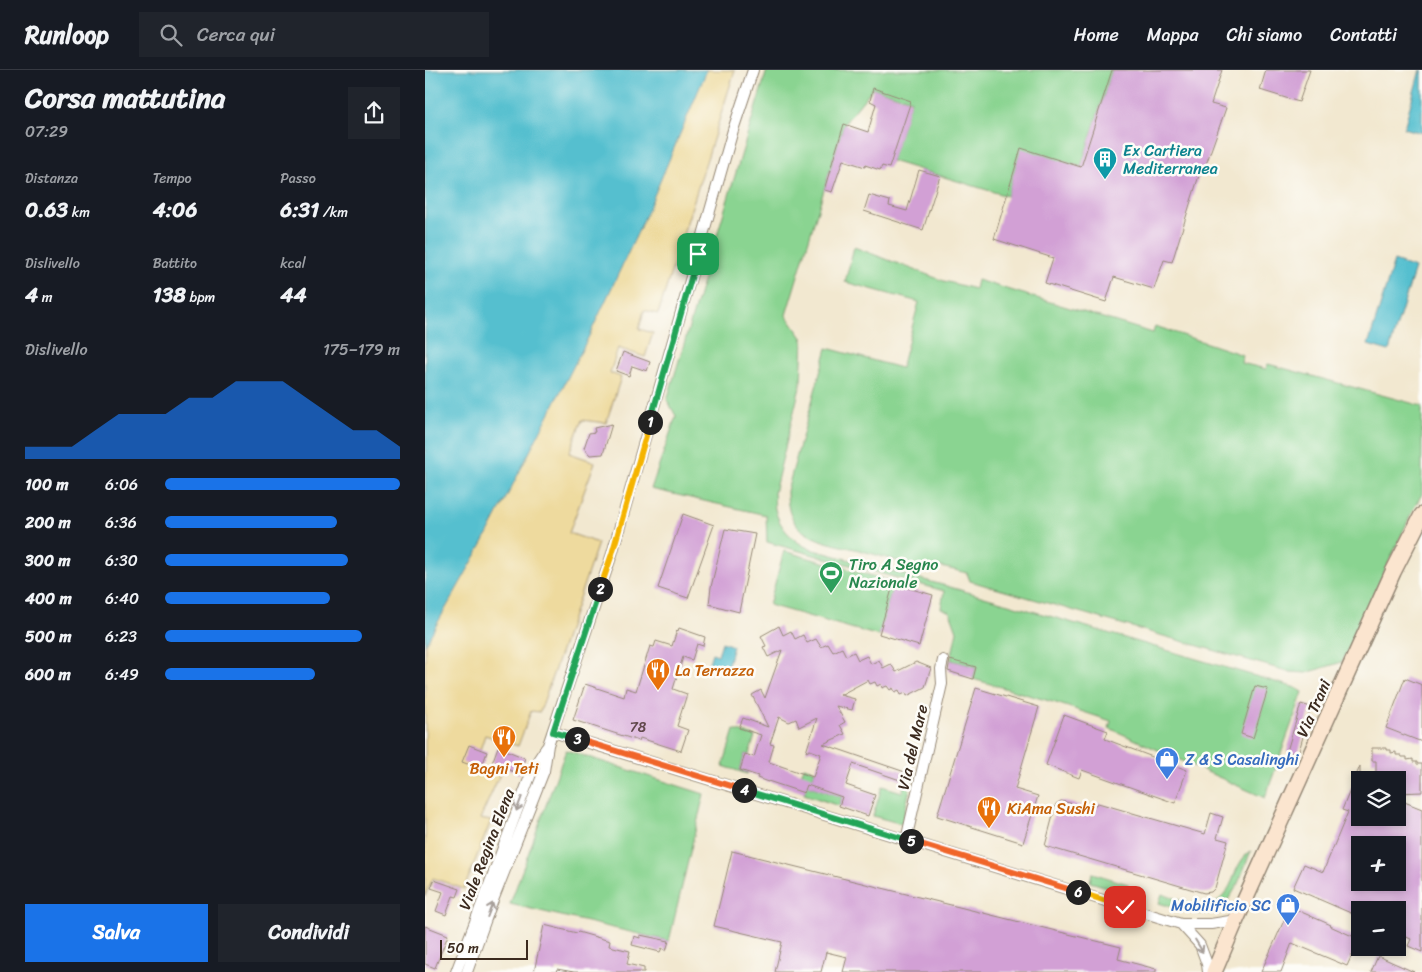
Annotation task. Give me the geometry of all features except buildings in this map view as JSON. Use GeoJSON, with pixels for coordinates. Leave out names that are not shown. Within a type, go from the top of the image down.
{"type":"FeatureCollection","features":[{"type":"Feature","properties":{"kind":"main road","name":"Via Trani"},"geometry":{"type":"LineString","coordinates":[[1214,972],[1393,572],[1422,515]]}},
{"type":"Feature","properties":{"kind":"street","name":"Viale Regina Elena"},"geometry":{"type":"LineString","coordinates":[[456,972],[473,940],[534,766],[548,745],[553,732],[612,554],[733,130],[753,70]]}},
{"type":"Feature","properties":{"kind":"street","name":"Via del Mare"},"geometry":{"type":"LineString","coordinates":[[906,840],[942,684],[941,668],[943,660]]}},
{"type":"Feature","properties":{"kind":"street"},"geometry":{"type":"LineString","coordinates":[[553,732],[1181,924],[1211,924],[1236,920]]}},
{"type":"Feature","properties":{"kind":"street"},"geometry":{"type":"LineString","coordinates":[[1181,924],[1200,945],[1208,972]]}},
{"type":"Feature","properties":{"kind":"street","name":"Viale Regina Elena"},"geometry":{"type":"LineString","coordinates":[[467,972],[473,940]]}},
{"type":"Feature","properties":{"kind":"green space"},"geometry":{"type":"Polygon","coordinates":[[[767,70],[1112,70],[1081,167],[1021,149],[1007,196],[891,161],[911,100],[873,88],[844,124],[786,315],[803,339],[801,383],[774,493],[775,509],[780,522],[788,533],[810,549],[950,587],[1296,688],[1303,692],[1265,798],[1109,728],[1111,721],[973,679],[976,667],[951,660],[957,631],[950,612],[941,608],[944,591],[767,542],[766,515],[651,489],[676,416],[667,400],[767,70]]]}},
{"type":"Feature","properties":{"kind":"green space"},"geometry":{"type":"Polygon","coordinates":[[[854,247],[944,281],[975,289],[977,280],[1153,333],[1155,326],[1243,355],[1241,363],[1266,369],[1268,364],[1422,406],[1422,494],[1342,662],[1306,673],[1290,672],[970,581],[967,573],[937,566],[922,568],[827,542],[811,536],[798,527],[792,519],[789,510],[787,491],[827,348],[901,368],[919,302],[845,282],[854,247]]]}},
{"type":"Feature","properties":{"kind":"green space","name":"Tiro A Segno Nazionale"},"geometry":{"type":"Polygon","coordinates":[[[784,551],[894,582],[879,636],[769,605],[784,551]]]}},
{"type":"Feature","properties":{"kind":"green space"},"geometry":{"type":"Polygon","coordinates":[[[734,730],[755,736],[749,755],[745,754],[740,770],[747,774],[723,766],[734,730]]]}},
{"type":"Feature","properties":{"kind":"green space"},"geometry":{"type":"Polygon","coordinates":[[[566,750],[704,794],[669,941],[510,904],[566,750]]]}},
{"type":"Feature","properties":{"kind":"green space"},"geometry":{"type":"Polygon","coordinates":[[[804,767],[815,771],[810,786],[842,797],[839,806],[804,794],[809,778],[801,775],[804,767]]]}},
{"type":"Feature","properties":{"kind":"green space"},"geometry":{"type":"Polygon","coordinates":[[[907,778],[912,780],[902,824],[873,816],[882,786],[902,792],[907,778]]]}},
{"type":"Feature","properties":{"kind":"green space"},"geometry":{"type":"Polygon","coordinates":[[[1251,851],[1238,884],[1225,903],[1216,910],[1206,913],[1193,913],[1159,903],[1162,894],[1193,904],[1211,904],[1219,900],[1227,892],[1242,860],[1251,851]]]}},
{"type":"Feature","properties":{"kind":"green space"},"geometry":{"type":"Polygon","coordinates":[[[1092,873],[1128,884],[1125,892],[1090,882],[1092,873]]]}},
{"type":"Feature","properties":{"kind":"sand"},"geometry":{"type":"Polygon","coordinates":[[[705,70],[735,70],[658,314],[644,310],[639,329],[653,333],[645,357],[618,348],[610,373],[621,377],[606,423],[582,420],[569,453],[595,462],[569,533],[598,543],[540,712],[531,711],[518,746],[485,735],[474,768],[500,774],[480,819],[491,821],[464,889],[433,878],[425,896],[425,633],[705,70]]]}},
{"type":"Feature","properties":{"kind":"water"},"geometry":{"type":"Polygon","coordinates":[[[425,70],[707,70],[645,217],[589,336],[484,541],[425,645],[425,70]]]}},
{"type":"Feature","properties":{"kind":"water"},"geometry":{"type":"Polygon","coordinates":[[[1420,70],[1422,70],[1422,133],[1404,128],[1420,70]]]}},
{"type":"Feature","properties":{"kind":"water"},"geometry":{"type":"Polygon","coordinates":[[[1394,261],[1415,268],[1389,351],[1368,345],[1394,261]]]}},
{"type":"Feature","properties":{"kind":"water"},"geometry":{"type":"Polygon","coordinates":[[[722,642],[733,646],[727,668],[721,667],[719,670],[708,666],[712,653],[718,655],[722,642]]]}},
{"type":"Feature","properties":{"kind":"place","name":"Ex Cartiera Mediterranea"},"geometry":{"type":"Point","coordinates":[1105,180]}},
{"type":"Feature","properties":{"kind":"place","name":"Tiro A Segno Nazionale"},"geometry":{"type":"Point","coordinates":[831,594]}},
{"type":"Feature","properties":{"kind":"place","name":"La Terrazza"},"geometry":{"type":"Point","coordinates":[658,691]}},
{"type":"Feature","properties":{"kind":"place","name":"Bagni Teti"},"geometry":{"type":"Point","coordinates":[504,758]}},
{"type":"Feature","properties":{"kind":"place","name":"Z & S Casalinghi"},"geometry":{"type":"Point","coordinates":[1167,780]}},
{"type":"Feature","properties":{"kind":"place","name":"KiAma Sushi"},"geometry":{"type":"Point","coordinates":[989,829]}},
{"type":"Feature","properties":{"kind":"place","name":"Mobilificio SC"},"geometry":{"type":"Point","coordinates":[1288,926]}},
{"type":"Feature","properties":{"kind":"route"},"geometry":{"type":"LineString","coordinates":[[698,254],[612,554],[553,732],[1125,907]]}}]}
